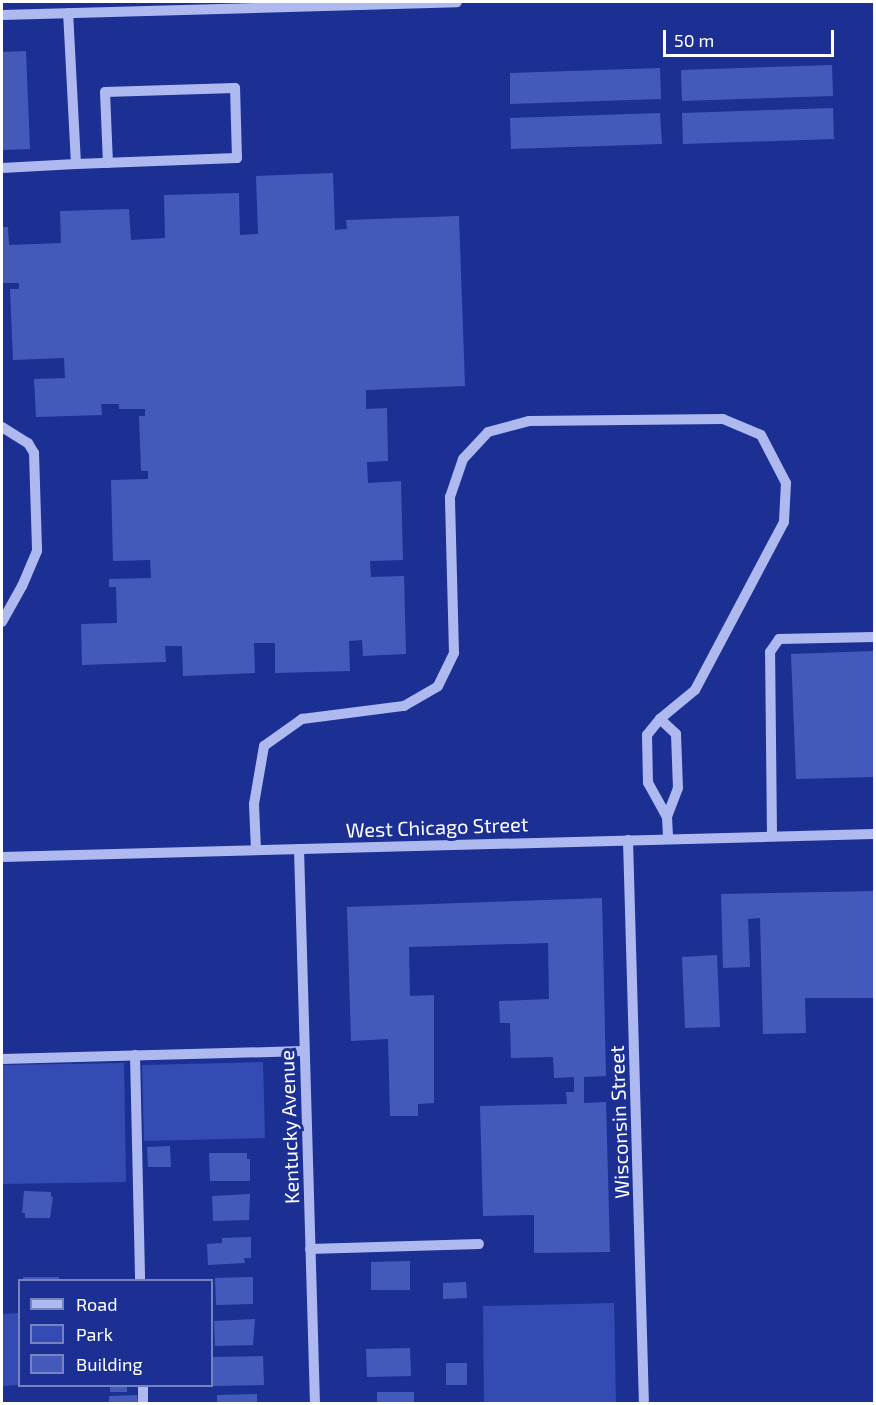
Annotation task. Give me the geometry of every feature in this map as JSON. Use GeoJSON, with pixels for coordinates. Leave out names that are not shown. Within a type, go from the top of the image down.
{"type":"FeatureCollection","features":[{"type":"Feature","properties":{"kind":"street"},"geometry":{"type":"LineString","coordinates":[[2,15],[68,13],[122,6],[457,2]]}},
{"type":"Feature","properties":{"kind":"street"},"geometry":{"type":"LineString","coordinates":[[68,13],[76,164]]}},
{"type":"Feature","properties":{"kind":"street"},"geometry":{"type":"LineString","coordinates":[[2,168],[237,158],[235,88],[105,92],[108,163]]}},
{"type":"Feature","properties":{"kind":"street"},"geometry":{"type":"LineString","coordinates":[[256,850],[254,804],[264,746],[302,719],[404,706],[438,686],[454,653],[450,497],[463,459],[488,432],[529,421],[723,419],[761,435],[786,483],[784,522],[694,690],[660,719],[647,735],[648,783],[667,817]]}},
{"type":"Feature","properties":{"kind":"street"},"geometry":{"type":"LineString","coordinates":[[2,427],[28,443],[34,453],[37,551],[22,586],[2,622]]}},
{"type":"Feature","properties":{"kind":"street"},"geometry":{"type":"LineString","coordinates":[[772,836],[770,652],[779,639],[874,637]]}},
{"type":"Feature","properties":{"kind":"street"},"geometry":{"type":"LineString","coordinates":[[660,719],[676,734],[678,788],[667,817],[668,839]]}},
{"type":"Feature","properties":{"kind":"street","name":"West Chicago Street"},"geometry":{"type":"LineString","coordinates":[[2,857],[874,834]]}},
{"type":"Feature","properties":{"kind":"street","name":"Wisconsin Street"},"geometry":{"type":"LineString","coordinates":[[628,840],[644,1404]]}},
{"type":"Feature","properties":{"kind":"street","name":"Kentucky Avenue"},"geometry":{"type":"LineString","coordinates":[[299,849],[315,1404]]}},
{"type":"Feature","properties":{"kind":"street"},"geometry":{"type":"LineString","coordinates":[[2,1059],[304,1051]]}},
{"type":"Feature","properties":{"kind":"street"},"geometry":{"type":"LineString","coordinates":[[135,1055],[140,1279]]}},
{"type":"Feature","properties":{"kind":"street"},"geometry":{"type":"LineString","coordinates":[[310,1249],[479,1244]]}},
{"type":"Feature","properties":{"kind":"street"},"geometry":{"type":"LineString","coordinates":[[142,1387],[143,1404]]}},
{"type":"Feature","properties":{"kind":"green space"},"geometry":{"type":"Polygon","coordinates":[[[263,1062],[265,1138],[144,1141],[142,1065],[263,1062]]]}},
{"type":"Feature","properties":{"kind":"green space"},"geometry":{"type":"Polygon","coordinates":[[[124,1063],[126,1182],[2,1184],[2,1065],[124,1063]]]}},
{"type":"Feature","properties":{"kind":"green space"},"geometry":{"type":"Polygon","coordinates":[[[614,1303],[616,1403],[484,1403],[483,1306],[614,1303]]]}},
{"type":"Feature","properties":{"kind":"green space"},"geometry":{"type":"Polygon","coordinates":[[[18,1313],[18,1385],[2,1386],[2,1314],[18,1313]]]}},
{"type":"Feature","properties":{"kind":"building"},"geometry":{"type":"Polygon","coordinates":[[[26,51],[30,149],[2,150],[2,52],[26,51]]]}},
{"type":"Feature","properties":{"kind":"building"},"geometry":{"type":"Polygon","coordinates":[[[832,65],[833,96],[682,101],[681,70],[832,65]]]}},
{"type":"Feature","properties":{"kind":"building"},"geometry":{"type":"Polygon","coordinates":[[[660,68],[661,99],[510,104],[510,73],[660,68]]]}},
{"type":"Feature","properties":{"kind":"building"},"geometry":{"type":"Polygon","coordinates":[[[833,108],[834,139],[683,144],[682,113],[833,108]]]}},
{"type":"Feature","properties":{"kind":"building"},"geometry":{"type":"Polygon","coordinates":[[[660,113],[662,144],[511,149],[510,118],[660,113]]]}},
{"type":"Feature","properties":{"kind":"building"},"geometry":{"type":"Polygon","coordinates":[[[333,173],[335,230],[347,229],[346,220],[459,216],[465,386],[366,390],[366,409],[387,408],[388,461],[367,462],[368,483],[401,481],[403,560],[370,561],[371,577],[404,576],[406,654],[363,656],[362,640],[349,641],[350,671],[275,673],[275,643],[254,643],[255,673],[183,676],[182,646],[165,646],[166,662],[82,665],[81,624],[117,623],[116,587],[109,587],[109,579],[151,578],[150,560],[113,561],[111,480],[148,479],[148,471],[141,471],[139,416],[145,416],[145,409],[119,409],[119,404],[101,404],[102,415],[36,417],[34,379],[65,378],[64,358],[13,360],[10,289],[19,289],[19,283],[2,283],[2,227],[8,227],[9,245],[61,243],[60,211],[129,209],[131,240],[165,238],[164,195],[239,193],[240,235],[258,234],[256,176],[333,173]]]}},
{"type":"Feature","properties":{"kind":"building"},"geometry":{"type":"Polygon","coordinates":[[[874,651],[874,777],[796,779],[791,654],[874,651]]]}},
{"type":"Feature","properties":{"kind":"building"},"geometry":{"type":"Polygon","coordinates":[[[874,891],[874,998],[805,998],[806,1033],[763,1034],[760,918],[748,919],[750,967],[723,968],[721,894],[874,891]]]}},
{"type":"Feature","properties":{"kind":"building"},"geometry":{"type":"Polygon","coordinates":[[[602,898],[606,1076],[584,1077],[584,1103],[606,1102],[610,1252],[534,1253],[534,1215],[483,1216],[480,1106],[567,1104],[566,1092],[574,1092],[574,1077],[554,1078],[553,1057],[511,1058],[510,1023],[500,1023],[499,1001],[549,999],[548,943],[409,947],[410,996],[434,995],[434,1103],[418,1104],[418,1116],[390,1116],[388,1039],[351,1041],[347,907],[602,898]]]}},
{"type":"Feature","properties":{"kind":"building"},"geometry":{"type":"Polygon","coordinates":[[[717,955],[720,1027],[685,1028],[682,957],[717,955]]]}},
{"type":"Feature","properties":{"kind":"building"},"geometry":{"type":"Polygon","coordinates":[[[170,1146],[171,1167],[148,1167],[147,1147],[170,1146]]]}},
{"type":"Feature","properties":{"kind":"building"},"geometry":{"type":"Polygon","coordinates":[[[209,1153],[247,1153],[247,1159],[250,1159],[250,1181],[210,1181],[209,1153]]]}},
{"type":"Feature","properties":{"kind":"building"},"geometry":{"type":"Polygon","coordinates":[[[24,1191],[51,1192],[51,1197],[53,1197],[50,1218],[25,1218],[25,1213],[22,1213],[24,1191]]]}},
{"type":"Feature","properties":{"kind":"building"},"geometry":{"type":"Polygon","coordinates":[[[250,1194],[249,1220],[213,1221],[212,1196],[250,1194]]]}},
{"type":"Feature","properties":{"kind":"building"},"geometry":{"type":"Polygon","coordinates":[[[251,1237],[251,1258],[244,1258],[245,1263],[208,1265],[207,1244],[222,1243],[222,1238],[251,1237]]]}},
{"type":"Feature","properties":{"kind":"building"},"geometry":{"type":"Polygon","coordinates":[[[410,1261],[410,1290],[371,1290],[371,1262],[410,1261]]]}},
{"type":"Feature","properties":{"kind":"building"},"geometry":{"type":"Polygon","coordinates":[[[23,1277],[59,1277],[59,1279],[23,1279],[23,1277]]]}},
{"type":"Feature","properties":{"kind":"building"},"geometry":{"type":"Polygon","coordinates":[[[253,1277],[253,1304],[216,1305],[215,1278],[253,1277]]]}},
{"type":"Feature","properties":{"kind":"building"},"geometry":{"type":"Polygon","coordinates":[[[466,1282],[467,1298],[443,1299],[443,1283],[466,1282]]]}},
{"type":"Feature","properties":{"kind":"building"},"geometry":{"type":"Polygon","coordinates":[[[255,1319],[253,1345],[215,1346],[214,1321],[255,1319]]]}},
{"type":"Feature","properties":{"kind":"building"},"geometry":{"type":"Polygon","coordinates":[[[410,1348],[411,1376],[367,1377],[366,1349],[410,1348]]]}},
{"type":"Feature","properties":{"kind":"building"},"geometry":{"type":"Polygon","coordinates":[[[263,1356],[264,1385],[213,1386],[213,1357],[263,1356]]]}},
{"type":"Feature","properties":{"kind":"building"},"geometry":{"type":"Polygon","coordinates":[[[446,1363],[467,1363],[467,1385],[446,1385],[446,1363]]]}},
{"type":"Feature","properties":{"kind":"building"},"geometry":{"type":"Polygon","coordinates":[[[110,1387],[127,1387],[127,1392],[110,1392],[110,1387]]]}},
{"type":"Feature","properties":{"kind":"building"},"geometry":{"type":"Polygon","coordinates":[[[377,1392],[414,1392],[414,1404],[377,1404],[377,1392]]]}},
{"type":"Feature","properties":{"kind":"building"},"geometry":{"type":"Polygon","coordinates":[[[257,1394],[257,1404],[217,1404],[217,1395],[257,1394]]]}},
{"type":"Feature","properties":{"kind":"building"},"geometry":{"type":"Polygon","coordinates":[[[137,1395],[138,1404],[109,1404],[109,1396],[137,1395]]]}}]}
